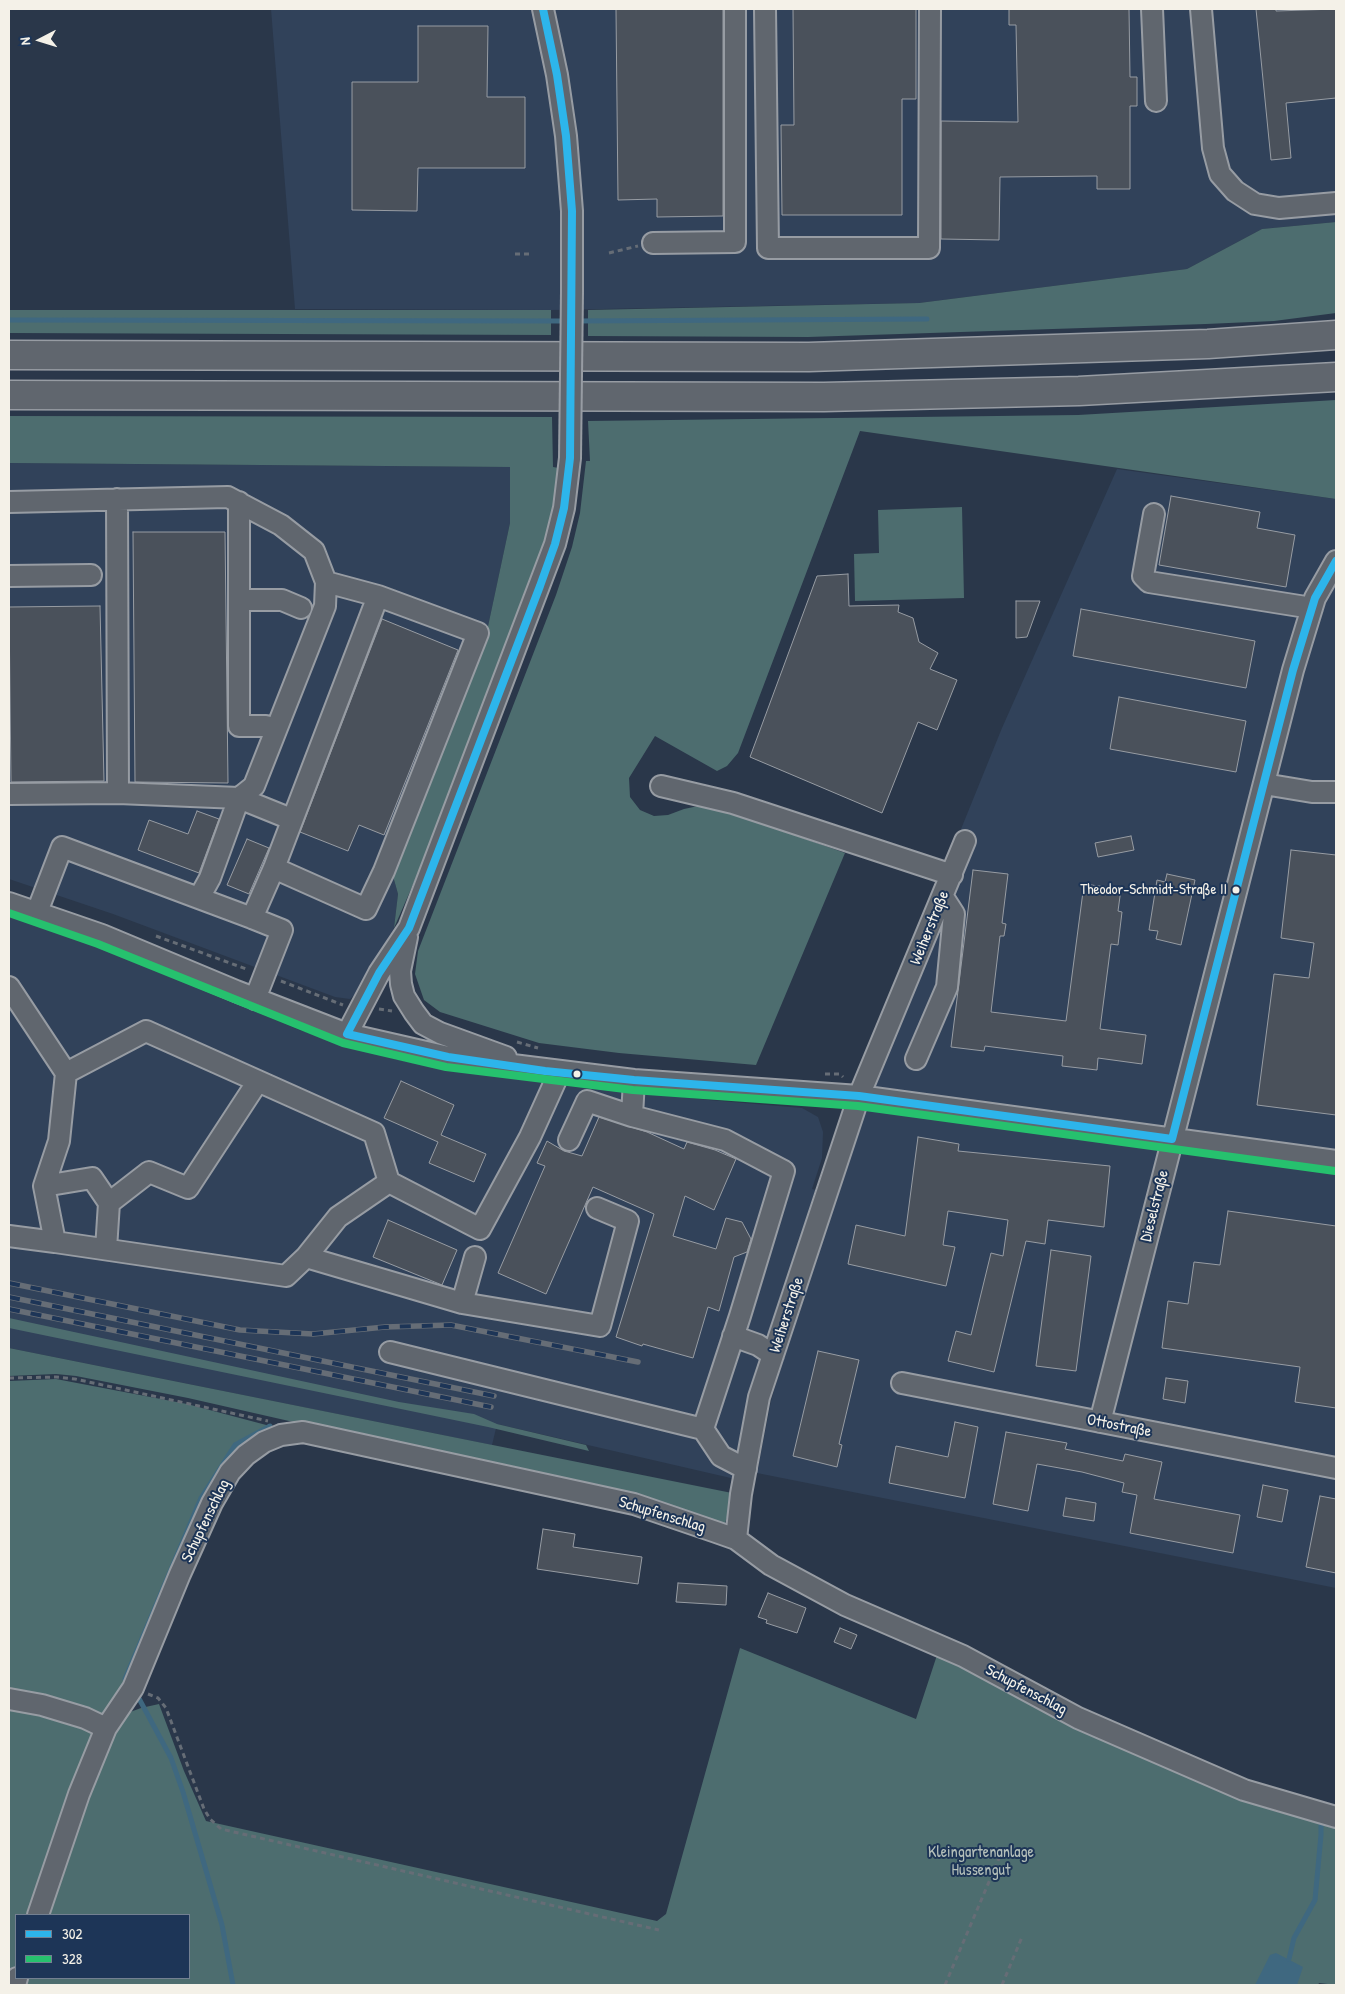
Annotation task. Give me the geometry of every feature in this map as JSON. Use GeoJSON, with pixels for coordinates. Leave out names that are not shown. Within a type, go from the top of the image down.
{"type":"FeatureCollection","features":[{"type":"Feature","properties":{"kind":"highway"},"geometry":{"type":"LineString","coordinates":[[9,355],[819,356],[1208,344],[1336,335]]}},
{"type":"Feature","properties":{"kind":"highway"},"geometry":{"type":"LineString","coordinates":[[9,396],[824,397],[1079,391],[1336,377]]}},
{"type":"Feature","properties":{"kind":"street"},"geometry":{"type":"LineString","coordinates":[[543,9],[557,75],[566,136],[572,211],[570,458],[564,508],[540,586],[408,928],[400,971],[404,996],[423,1024],[440,1033],[552,1072]]}},
{"type":"Feature","properties":{"kind":"street"},"geometry":{"type":"LineString","coordinates":[[653,243],[736,242],[732,131],[735,9]]}},
{"type":"Feature","properties":{"kind":"street"},"geometry":{"type":"LineString","coordinates":[[765,9],[768,248],[929,248],[930,9]]}},
{"type":"Feature","properties":{"kind":"street"},"geometry":{"type":"LineString","coordinates":[[1152,9],[1156,101]]}},
{"type":"Feature","properties":{"kind":"street"},"geometry":{"type":"LineString","coordinates":[[1201,9],[1213,148],[1220,174],[1236,191],[1255,204],[1279,208],[1336,203]]}},
{"type":"Feature","properties":{"kind":"street"},"geometry":{"type":"LineString","coordinates":[[9,502],[228,496],[281,525],[314,551],[326,582],[325,606],[254,786],[239,798],[210,878],[199,898]]}},
{"type":"Feature","properties":{"kind":"street"},"geometry":{"type":"LineString","coordinates":[[117,500],[118,793]]}},
{"type":"Feature","properties":{"kind":"street"},"geometry":{"type":"LineString","coordinates":[[239,502],[239,726],[266,726]]}},
{"type":"Feature","properties":{"kind":"street"},"geometry":{"type":"LineString","coordinates":[[1154,514],[1143,576],[1149,582],[1312,608]]}},
{"type":"Feature","properties":{"kind":"street","name":"Dieselstraße"},"geometry":{"type":"LineString","coordinates":[[1100,1422],[1264,784],[1312,608],[1315,598],[1336,561]]}},
{"type":"Feature","properties":{"kind":"street"},"geometry":{"type":"LineString","coordinates":[[9,576],[91,575]]}},
{"type":"Feature","properties":{"kind":"street"},"geometry":{"type":"LineString","coordinates":[[274,868],[366,909],[384,871],[478,633],[378,596],[326,582]]}},
{"type":"Feature","properties":{"kind":"street"},"geometry":{"type":"LineString","coordinates":[[252,918],[274,868],[291,819],[378,596]]}},
{"type":"Feature","properties":{"kind":"street"},"geometry":{"type":"LineString","coordinates":[[239,600],[282,600],[301,608]]}},
{"type":"Feature","properties":{"kind":"street"},"geometry":{"type":"LineString","coordinates":[[1264,784],[1312,792],[1336,792]]}},
{"type":"Feature","properties":{"kind":"street"},"geometry":{"type":"LineString","coordinates":[[662,786],[733,803],[952,875]]}},
{"type":"Feature","properties":{"kind":"street"},"geometry":{"type":"LineString","coordinates":[[9,794],[118,793],[239,798],[291,819]]}},
{"type":"Feature","properties":{"kind":"street","name":"Weiherstraße"},"geometry":{"type":"LineString","coordinates":[[736,1539],[759,1398],[773,1355],[859,1096],[965,841]]}},
{"type":"Feature","properties":{"kind":"street"},"geometry":{"type":"LineString","coordinates":[[37,912],[62,847],[252,918],[282,930],[266,976],[255,999]]}},
{"type":"Feature","properties":{"kind":"street"},"geometry":{"type":"LineString","coordinates":[[916,1059],[947,987],[954,914],[943,896]]}},
{"type":"Feature","properties":{"kind":"street"},"geometry":{"type":"LineString","coordinates":[[9,903],[102,935],[255,999],[347,1034],[448,1057],[552,1072],[634,1080],[859,1096],[1336,1161]]}},
{"type":"Feature","properties":{"kind":"street"},"geometry":{"type":"LineString","coordinates":[[347,1034],[379,972],[408,928]]}},
{"type":"Feature","properties":{"kind":"street"},"geometry":{"type":"LineString","coordinates":[[9,986],[66,1073],[59,1141],[44,1186],[55,1242]]}},
{"type":"Feature","properties":{"kind":"street"},"geometry":{"type":"LineString","coordinates":[[66,1073],[146,1031],[374,1134],[389,1182],[480,1229],[530,1137],[552,1072]]}},
{"type":"Feature","properties":{"kind":"street"},"geometry":{"type":"LineString","coordinates":[[632,1116],[634,1080]]}},
{"type":"Feature","properties":{"kind":"street"},"geometry":{"type":"LineString","coordinates":[[109,1203],[149,1172],[188,1188],[258,1081]]}},
{"type":"Feature","properties":{"kind":"street"},"geometry":{"type":"LineString","coordinates":[[568,1140],[587,1101],[632,1116],[724,1140],[784,1172],[703,1429]]}},
{"type":"Feature","properties":{"kind":"street"},"geometry":{"type":"LineString","coordinates":[[44,1186],[92,1178],[109,1203],[106,1249]]}},
{"type":"Feature","properties":{"kind":"street"},"geometry":{"type":"LineString","coordinates":[[9,1236],[286,1276],[306,1257],[338,1217],[389,1182]]}},
{"type":"Feature","properties":{"kind":"street"},"geometry":{"type":"LineString","coordinates":[[306,1257],[462,1303],[600,1326],[628,1221],[596,1208]]}},
{"type":"Feature","properties":{"kind":"street"},"geometry":{"type":"LineString","coordinates":[[462,1303],[475,1257]]}},
{"type":"Feature","properties":{"kind":"street"},"geometry":{"type":"LineString","coordinates":[[733,1336],[758,1345],[773,1355]]}},
{"type":"Feature","properties":{"kind":"street"},"geometry":{"type":"LineString","coordinates":[[390,1352],[703,1429],[721,1456],[746,1469]]}},
{"type":"Feature","properties":{"kind":"street","name":"Ottostraße"},"geometry":{"type":"LineString","coordinates":[[902,1383],[1336,1468]]}},
{"type":"Feature","properties":{"kind":"street","name":"Schupfenschlag"},"geometry":{"type":"LineString","coordinates":[[38,1914],[79,1794],[106,1728],[133,1688],[180,1574],[212,1503],[230,1472],[246,1455],[264,1442],[294,1432],[327,1436],[634,1504],[736,1539],[771,1564],[845,1605],[963,1656],[1078,1718],[1244,1790],[1336,1816]]}},
{"type":"Feature","properties":{"kind":"street"},"geometry":{"type":"LineString","coordinates":[[9,1699],[35,1704],[84,1718],[106,1728]]}},
{"type":"Feature","properties":{"kind":"path"},"geometry":{"type":"LineString","coordinates":[[609,253],[653,243]]}},
{"type":"Feature","properties":{"kind":"path"},"geometry":{"type":"LineString","coordinates":[[514,254],[531,254]]}},
{"type":"Feature","properties":{"kind":"path"},"geometry":{"type":"LineString","coordinates":[[9,1378],[56,1377],[132,1390],[191,1405],[272,1421],[294,1432]]}},
{"type":"Feature","properties":{"kind":"path"},"geometry":{"type":"LineString","coordinates":[[133,1688],[158,1698],[166,1708],[204,1809],[210,1820],[221,1829],[659,1930]]}},
{"type":"Feature","properties":{"kind":"path"},"geometry":{"type":"LineString","coordinates":[[946,1985],[1003,1849]]}},
{"type":"Feature","properties":{"kind":"path"},"geometry":{"type":"LineString","coordinates":[[1002,1985],[1022,1937]]}},
{"type":"Feature","properties":{"kind":"shaded area"},"geometry":{"type":"Polygon","coordinates":[[[271,9],[1336,9],[1336,222],[1262,229],[1187,269],[919,303],[551,310],[295,309],[271,9]]]}},
{"type":"Feature","properties":{"kind":"shaded area"},"geometry":{"type":"Polygon","coordinates":[[[9,463],[510,467],[510,523],[487,631],[393,876],[398,894],[394,928],[361,989],[350,999],[335,997],[113,914],[9,879],[9,463]]]}},
{"type":"Feature","properties":{"kind":"shaded area"},"geometry":{"type":"Polygon","coordinates":[[[1117,469],[1336,499],[1336,1588],[757,1473],[771,1401],[839,1172],[942,876],[1002,728],[1117,469]]]}},
{"type":"Feature","properties":{"kind":"shaded area"},"geometry":{"type":"Polygon","coordinates":[[[9,913],[97,944],[299,1030],[394,1059],[448,1070],[709,1100],[802,1108],[818,1117],[823,1132],[822,1158],[812,1189],[816,1190],[749,1395],[735,1479],[497,1424],[492,1445],[9,1348],[9,913]]]}},
{"type":"Feature","properties":{"kind":"shaded area"},"geometry":{"type":"Polygon","coordinates":[[[1276,1953],[1303,1967],[1297,1985],[1255,1985],[1270,1955],[1276,1953]]]}},
{"type":"Feature","properties":{"kind":"green space"},"geometry":{"type":"Polygon","coordinates":[[[1336,222],[1336,313],[1274,321],[808,337],[588,336],[588,310],[919,303],[1187,269],[1262,229],[1336,222]]]}},
{"type":"Feature","properties":{"kind":"green space"},"geometry":{"type":"Polygon","coordinates":[[[9,310],[551,310],[551,335],[9,333],[9,310]]]}},
{"type":"Feature","properties":{"kind":"green space"},"geometry":{"type":"Polygon","coordinates":[[[1336,400],[1336,499],[860,431],[738,753],[727,766],[717,771],[655,736],[629,778],[630,797],[640,810],[654,816],[668,815],[703,805],[727,811],[845,853],[756,1065],[619,1053],[539,1043],[440,1012],[424,1000],[415,974],[418,951],[556,595],[572,547],[580,513],[586,461],[590,461],[588,421],[1078,415],[1336,400]]]}},
{"type":"Feature","properties":{"kind":"green space"},"geometry":{"type":"Polygon","coordinates":[[[9,416],[552,417],[553,467],[559,468],[554,504],[545,542],[432,841],[394,928],[398,894],[393,876],[487,631],[510,523],[510,467],[9,463],[9,416]]]}},
{"type":"Feature","properties":{"kind":"green space"},"geometry":{"type":"Polygon","coordinates":[[[962,507],[964,598],[855,601],[854,554],[879,553],[878,510],[962,507]]]}},
{"type":"Feature","properties":{"kind":"green space"},"geometry":{"type":"Polygon","coordinates":[[[9,1318],[399,1402],[474,1414],[497,1424],[586,1445],[589,1451],[488,1427],[9,1328],[9,1318]]]}},
{"type":"Feature","properties":{"kind":"green space"},"geometry":{"type":"Polygon","coordinates":[[[9,1348],[732,1493],[730,1509],[725,1523],[717,1525],[491,1467],[188,1398],[76,1376],[56,1374],[9,1376],[9,1348]]]}},
{"type":"Feature","properties":{"kind":"green space"},"geometry":{"type":"Polygon","coordinates":[[[56,1379],[187,1404],[270,1426],[274,1429],[241,1451],[129,1679],[105,1714],[97,1715],[9,1696],[9,1381],[56,1379]]]}},
{"type":"Feature","properties":{"kind":"green space","name":"Kleingartenanlage Hussengut"},"geometry":{"type":"Polygon","coordinates":[[[940,1646],[1078,1718],[1336,1817],[1336,1985],[1319,1983],[1318,1985],[19,1985],[22,1979],[190,1979],[190,1914],[43,1914],[83,1796],[122,1715],[141,1708],[159,1704],[184,1771],[206,1821],[657,1921],[666,1914],[740,1648],[916,1719],[940,1646]]]}},
{"type":"Feature","properties":{"kind":"green space"},"geometry":{"type":"Polygon","coordinates":[[[9,1702],[94,1731],[34,1914],[15,1914],[15,1971],[10,1985],[9,1702]]]}},
{"type":"Feature","properties":{"kind":"building"},"geometry":{"type":"Polygon","coordinates":[[[616,9],[723,9],[723,216],[657,217],[657,199],[618,200],[616,9]]]}},
{"type":"Feature","properties":{"kind":"building"},"geometry":{"type":"Polygon","coordinates":[[[793,9],[916,9],[916,99],[902,99],[902,215],[782,215],[781,125],[794,125],[793,9]]]}},
{"type":"Feature","properties":{"kind":"building"},"geometry":{"type":"Polygon","coordinates":[[[1009,9],[1129,9],[1130,77],[1137,77],[1137,106],[1130,106],[1130,189],[1097,189],[1097,176],[1000,177],[999,240],[941,239],[941,121],[1018,122],[1016,25],[1009,25],[1009,9]]]}},
{"type":"Feature","properties":{"kind":"building"},"geometry":{"type":"Polygon","coordinates":[[[1256,9],[1276,9],[1276,11],[1336,9],[1336,98],[1286,103],[1291,158],[1271,160],[1256,9]]]}},
{"type":"Feature","properties":{"kind":"building"},"geometry":{"type":"Polygon","coordinates":[[[418,26],[488,26],[487,97],[525,97],[525,168],[418,168],[417,211],[352,210],[352,82],[418,82],[418,26]]]}},
{"type":"Feature","properties":{"kind":"building"},"geometry":{"type":"Polygon","coordinates":[[[1171,496],[1260,512],[1257,528],[1295,535],[1286,587],[1159,565],[1171,496]]]}},
{"type":"Feature","properties":{"kind":"building"},"geometry":{"type":"Polygon","coordinates":[[[133,532],[225,532],[228,783],[135,782],[133,532]]]}},
{"type":"Feature","properties":{"kind":"building"},"geometry":{"type":"Polygon","coordinates":[[[848,574],[849,606],[899,605],[898,612],[913,618],[919,642],[938,653],[930,669],[957,680],[937,730],[918,722],[882,813],[750,757],[817,576],[848,574]]]}},
{"type":"Feature","properties":{"kind":"building"},"geometry":{"type":"Polygon","coordinates":[[[1016,601],[1040,601],[1027,637],[1016,638],[1016,601]]]}},
{"type":"Feature","properties":{"kind":"building"},"geometry":{"type":"Polygon","coordinates":[[[100,606],[104,781],[11,782],[9,607],[100,606]]]}},
{"type":"Feature","properties":{"kind":"building"},"geometry":{"type":"Polygon","coordinates":[[[1081,609],[1255,641],[1246,688],[1073,656],[1081,609]]]}},
{"type":"Feature","properties":{"kind":"building"},"geometry":{"type":"Polygon","coordinates":[[[382,619],[458,650],[384,835],[359,825],[348,851],[300,832],[382,619]]]}},
{"type":"Feature","properties":{"kind":"building"},"geometry":{"type":"Polygon","coordinates":[[[1119,697],[1246,721],[1236,772],[1110,749],[1119,697]]]}},
{"type":"Feature","properties":{"kind":"building"},"geometry":{"type":"Polygon","coordinates":[[[197,811],[219,819],[199,873],[138,850],[149,820],[188,834],[197,811]]]}},
{"type":"Feature","properties":{"kind":"building"},"geometry":{"type":"Polygon","coordinates":[[[1131,836],[1134,850],[1098,857],[1095,843],[1131,836]]]}},
{"type":"Feature","properties":{"kind":"building"},"geometry":{"type":"Polygon","coordinates":[[[247,839],[269,848],[249,894],[227,885],[247,839]]]}},
{"type":"Feature","properties":{"kind":"building"},"geometry":{"type":"Polygon","coordinates":[[[1291,850],[1336,855],[1336,1115],[1257,1105],[1274,974],[1309,978],[1314,943],[1281,938],[1291,850]]]}},
{"type":"Feature","properties":{"kind":"building"},"geometry":{"type":"Polygon","coordinates":[[[973,870],[1008,874],[1002,923],[1006,924],[1004,936],[1000,936],[991,1012],[1066,1021],[1084,884],[1121,889],[1118,911],[1122,912],[1118,945],[1111,944],[1100,1029],[1146,1035],[1142,1064],[1098,1058],[1097,1070],[1062,1066],[1063,1056],[985,1046],[984,1051],[951,1047],[973,870]]]}},
{"type":"Feature","properties":{"kind":"building"},"geometry":{"type":"Polygon","coordinates":[[[1167,874],[1195,880],[1181,945],[1156,939],[1158,931],[1149,930],[1157,880],[1165,882],[1167,874]]]}},
{"type":"Feature","properties":{"kind":"building"},"geometry":{"type":"Polygon","coordinates":[[[401,1081],[454,1105],[441,1135],[486,1154],[474,1182],[429,1163],[438,1142],[384,1118],[401,1081]]]}},
{"type":"Feature","properties":{"kind":"building"},"geometry":{"type":"Polygon","coordinates":[[[599,1117],[647,1132],[684,1149],[687,1142],[715,1150],[736,1159],[714,1210],[685,1196],[673,1236],[716,1249],[726,1218],[742,1222],[751,1239],[747,1252],[734,1257],[719,1311],[708,1307],[693,1358],[643,1344],[642,1346],[616,1337],[654,1214],[593,1187],[546,1294],[498,1273],[545,1166],[537,1163],[547,1141],[564,1151],[582,1156],[599,1117]]]}},
{"type":"Feature","properties":{"kind":"building"},"geometry":{"type":"Polygon","coordinates":[[[918,1137],[959,1144],[958,1151],[1110,1166],[1104,1227],[1048,1220],[1045,1244],[1026,1241],[994,1372],[948,1361],[956,1331],[971,1335],[991,1253],[1003,1256],[1008,1220],[948,1211],[943,1245],[955,1247],[946,1286],[848,1264],[856,1225],[905,1236],[918,1137]]]}},
{"type":"Feature","properties":{"kind":"building"},"geometry":{"type":"Polygon","coordinates":[[[1228,1211],[1336,1226],[1336,1408],[1295,1402],[1300,1367],[1162,1348],[1168,1301],[1188,1304],[1194,1262],[1220,1265],[1228,1211]]]}},
{"type":"Feature","properties":{"kind":"building"},"geometry":{"type":"Polygon","coordinates":[[[388,1220],[457,1250],[442,1285],[373,1257],[388,1220]]]}},
{"type":"Feature","properties":{"kind":"building"},"geometry":{"type":"Polygon","coordinates":[[[1051,1250],[1091,1256],[1076,1371],[1036,1366],[1051,1250]]]}},
{"type":"Feature","properties":{"kind":"building"},"geometry":{"type":"Polygon","coordinates":[[[818,1351],[859,1360],[839,1444],[842,1445],[837,1467],[793,1456],[818,1351]]]}},
{"type":"Feature","properties":{"kind":"building"},"geometry":{"type":"Polygon","coordinates":[[[1166,1378],[1188,1381],[1185,1403],[1163,1399],[1166,1378]]]}},
{"type":"Feature","properties":{"kind":"building"},"geometry":{"type":"Polygon","coordinates":[[[955,1422],[978,1427],[965,1498],[889,1483],[896,1446],[948,1457],[955,1422]]]}},
{"type":"Feature","properties":{"kind":"building"},"geometry":{"type":"Polygon","coordinates":[[[1006,1432],[1067,1443],[1065,1449],[1123,1461],[1125,1454],[1162,1462],[1154,1499],[1240,1515],[1233,1553],[1130,1533],[1137,1495],[1122,1492],[1124,1483],[1082,1472],[1037,1464],[1028,1511],[993,1504],[1006,1432]]]}},
{"type":"Feature","properties":{"kind":"building"},"geometry":{"type":"Polygon","coordinates":[[[1263,1485],[1288,1490],[1282,1522],[1257,1517],[1263,1485]]]}},
{"type":"Feature","properties":{"kind":"building"},"geometry":{"type":"Polygon","coordinates":[[[1320,1496],[1336,1499],[1336,1573],[1306,1567],[1320,1496]]]}},
{"type":"Feature","properties":{"kind":"building"},"geometry":{"type":"Polygon","coordinates":[[[1066,1498],[1096,1503],[1094,1521],[1063,1516],[1066,1498]]]}},
{"type":"Feature","properties":{"kind":"building"},"geometry":{"type":"Polygon","coordinates":[[[543,1529],[575,1534],[573,1547],[642,1557],[638,1584],[537,1569],[543,1529]]]}},
{"type":"Feature","properties":{"kind":"building"},"geometry":{"type":"Polygon","coordinates":[[[678,1583],[727,1586],[726,1605],[676,1602],[678,1583]]]}},
{"type":"Feature","properties":{"kind":"building"},"geometry":{"type":"Polygon","coordinates":[[[768,1593],[806,1608],[797,1633],[766,1623],[767,1620],[758,1617],[768,1593]]]}},
{"type":"Feature","properties":{"kind":"building"},"geometry":{"type":"Polygon","coordinates":[[[840,1628],[857,1635],[851,1649],[834,1642],[840,1628]]]}},
{"type":"Feature","properties":{"kind":"waterway"},"geometry":{"type":"LineString","coordinates":[[575,321],[927,319]]}},
{"type":"Feature","properties":{"kind":"waterway"},"geometry":{"type":"LineString","coordinates":[[9,320],[566,321]]}},
{"type":"Feature","properties":{"kind":"waterway"},"geometry":{"type":"LineString","coordinates":[[130,1684],[125,1679],[201,1498],[235,1445],[270,1426]]}},
{"type":"Feature","properties":{"kind":"waterway"},"geometry":{"type":"LineString","coordinates":[[136,1693],[171,1758],[183,1792],[222,1925],[233,1985]]}},
{"type":"Feature","properties":{"kind":"waterway"},"geometry":{"type":"LineString","coordinates":[[1289,1959],[1294,1938],[1315,1900],[1321,1835],[1321,1821],[1318,1820]]}},
{"type":"Feature","properties":{"kind":"railway"},"geometry":{"type":"LineString","coordinates":[[9,1283],[240,1330],[313,1334],[385,1327],[451,1325],[638,1362]]}},
{"type":"Feature","properties":{"kind":"railway"},"geometry":{"type":"LineString","coordinates":[[9,1297],[494,1396]]}},
{"type":"Feature","properties":{"kind":"railway"},"geometry":{"type":"LineString","coordinates":[[9,1309],[491,1407]]}},
{"type":"Feature","properties":{"kind":"transit line","name":"302"},"geometry":{"type":"LineString","coordinates":[[543,9],[557,75],[566,136],[572,211],[570,458],[564,508],[555,544],[540,586],[409,928],[379,973],[347,1034],[448,1057],[545,1071],[634,1080],[859,1096],[1172,1139],[1293,670],[1315,598],[1336,561]]}},
{"type":"Feature","properties":{"kind":"transit line","name":"328"},"geometry":{"type":"LineString","coordinates":[[9,913],[98,944],[343,1043],[446,1067],[633,1090],[858,1106],[1335,1171]]}},
{"type":"Feature","properties":{"kind":"place","name":"Theodor-Schmidt-Straße II"},"geometry":{"type":"Point","coordinates":[1236,890]}}]}
